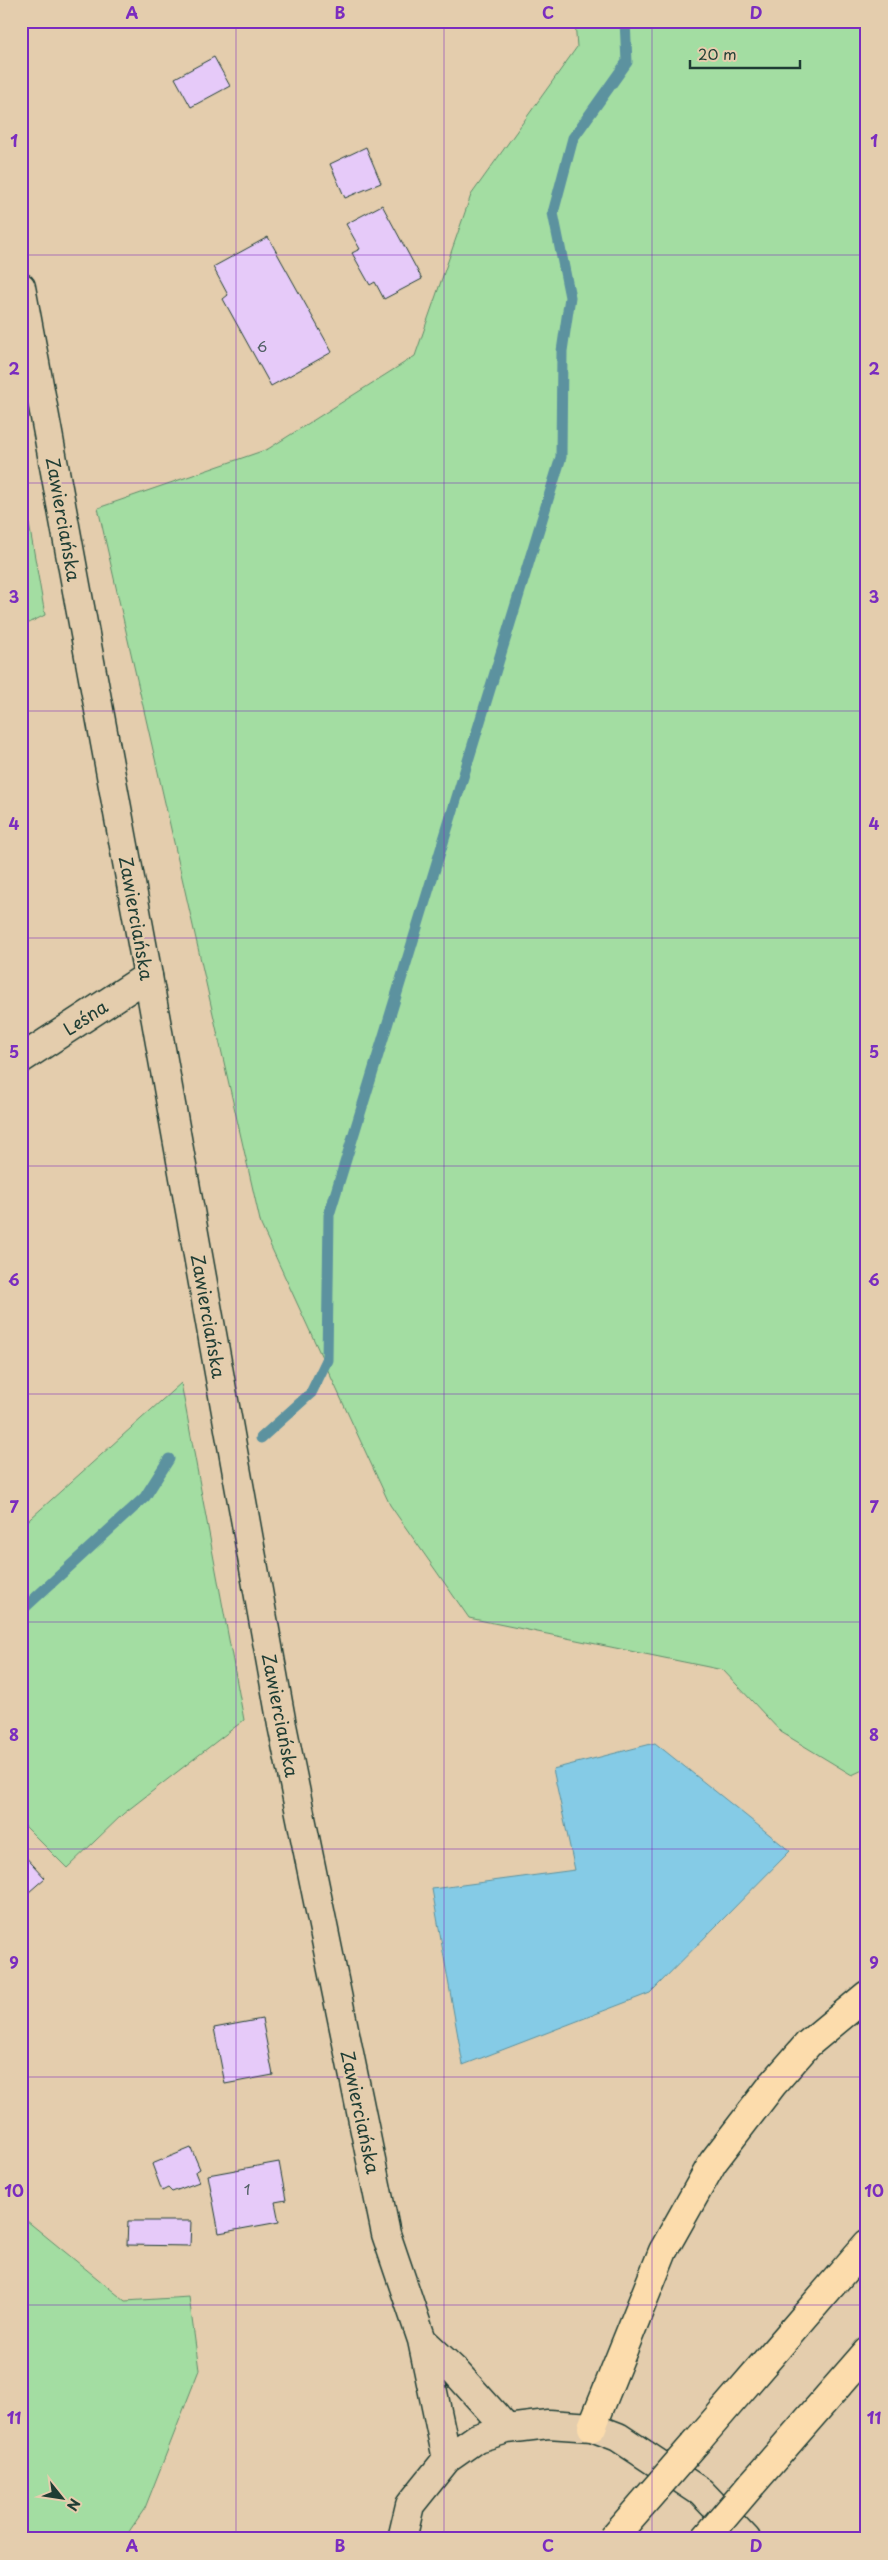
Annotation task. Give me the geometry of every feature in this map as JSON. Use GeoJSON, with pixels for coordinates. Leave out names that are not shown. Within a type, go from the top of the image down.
{"type":"FeatureCollection","features":[{"type":"Feature","properties":{"kind":"main road","name":"Zawierciańska"},"geometry":{"type":"LineString","coordinates":[[21,287],[148,976],[282,1725],[386,2234],[422,2340],[447,2459]]}},
{"type":"Feature","properties":{"kind":"main road","name":"Leśna"},"geometry":{"type":"LineString","coordinates":[[21,1059],[148,976]]}},
{"type":"Feature","properties":{"kind":"main road"},"geometry":{"type":"LineString","coordinates":[[592,2426],[663,2251],[713,2162],[773,2084],[808,2044],[867,1995]]}},
{"type":"Feature","properties":{"kind":"main road"},"geometry":{"type":"LineString","coordinates":[[612,2539],[867,2244]]}},
{"type":"Feature","properties":{"kind":"main road","name":"Zawierciańska"},"geometry":{"type":"LineString","coordinates":[[422,2340],[455,2371],[507,2429]]}},
{"type":"Feature","properties":{"kind":"main road"},"geometry":{"type":"LineString","coordinates":[[705,2539],[867,2352]]}},
{"type":"Feature","properties":{"kind":"main road"},"geometry":{"type":"LineString","coordinates":[[402,2539],[410,2504],[447,2459],[477,2438],[507,2429],[548,2424],[592,2426],[625,2441],[701,2492],[746,2539]]}},
{"type":"Feature","properties":{"kind":"green space"},"geometry":{"type":"Polygon","coordinates":[[[575,21],[867,21],[867,1768],[852,1775],[781,1732],[723,1670],[469,1618],[390,1505],[261,1225],[98,508],[268,449],[415,356],[471,195],[577,47],[575,21]]]}},
{"type":"Feature","properties":{"kind":"green space"},"geometry":{"type":"Polygon","coordinates":[[[21,478],[45,615],[21,627],[21,478]]]}},
{"type":"Feature","properties":{"kind":"green space"},"geometry":{"type":"Polygon","coordinates":[[[181,1383],[244,1720],[123,1814],[67,1868],[25,1826],[21,1829],[21,1527],[181,1383]]]}},
{"type":"Feature","properties":{"kind":"green space"},"geometry":{"type":"Polygon","coordinates":[[[21,2216],[125,2301],[189,2297],[199,2370],[145,2508],[124,2539],[21,2539],[21,2216]]]}},
{"type":"Feature","properties":{"kind":"water"},"geometry":{"type":"Polygon","coordinates":[[[655,1743],[790,1851],[650,1993],[463,2065],[432,1889],[575,1870],[553,1769],[655,1743]]]}},
{"type":"Feature","properties":{"kind":"building"},"geometry":{"type":"Polygon","coordinates":[[[214,57],[230,86],[191,107],[175,78],[214,57]]]}},
{"type":"Feature","properties":{"kind":"building"},"geometry":{"type":"Polygon","coordinates":[[[366,147],[381,183],[345,198],[330,164],[366,147]]]}},
{"type":"Feature","properties":{"kind":"building"},"geometry":{"type":"Polygon","coordinates":[[[382,205],[422,279],[384,299],[375,282],[370,285],[352,253],[360,249],[346,224],[382,205]]]}},
{"type":"Feature","properties":{"kind":"building"},"geometry":{"type":"Polygon","coordinates":[[[268,237],[332,352],[271,386],[223,299],[228,295],[213,267],[268,237]]]}},
{"type":"Feature","properties":{"kind":"building"},"geometry":{"type":"Polygon","coordinates":[[[21,1852],[45,1878],[21,1899],[21,1852]]]}},
{"type":"Feature","properties":{"kind":"building"},"geometry":{"type":"Polygon","coordinates":[[[262,2019],[273,2075],[225,2084],[214,2028],[262,2019]]]}},
{"type":"Feature","properties":{"kind":"building"},"geometry":{"type":"Polygon","coordinates":[[[191,2148],[200,2169],[195,2172],[199,2182],[172,2192],[168,2188],[162,2191],[152,2164],[191,2148]]]}},
{"type":"Feature","properties":{"kind":"building"},"geometry":{"type":"Polygon","coordinates":[[[279,2162],[286,2200],[275,2202],[279,2222],[219,2233],[208,2175],[279,2162]]]}},
{"type":"Feature","properties":{"kind":"building"},"geometry":{"type":"Polygon","coordinates":[[[128,2221],[191,2221],[190,2246],[127,2245],[128,2221]]]}},
{"type":"Feature","properties":{"kind":"waterway"},"geometry":{"type":"LineString","coordinates":[[261,1438],[311,1393],[327,1360],[329,1215],[561,457],[562,351],[570,297],[553,213],[573,138],[627,62],[625,21]]}},
{"type":"Feature","properties":{"kind":"waterway"},"geometry":{"type":"LineString","coordinates":[[21,1611],[145,1497],[169,1459]]}}]}
